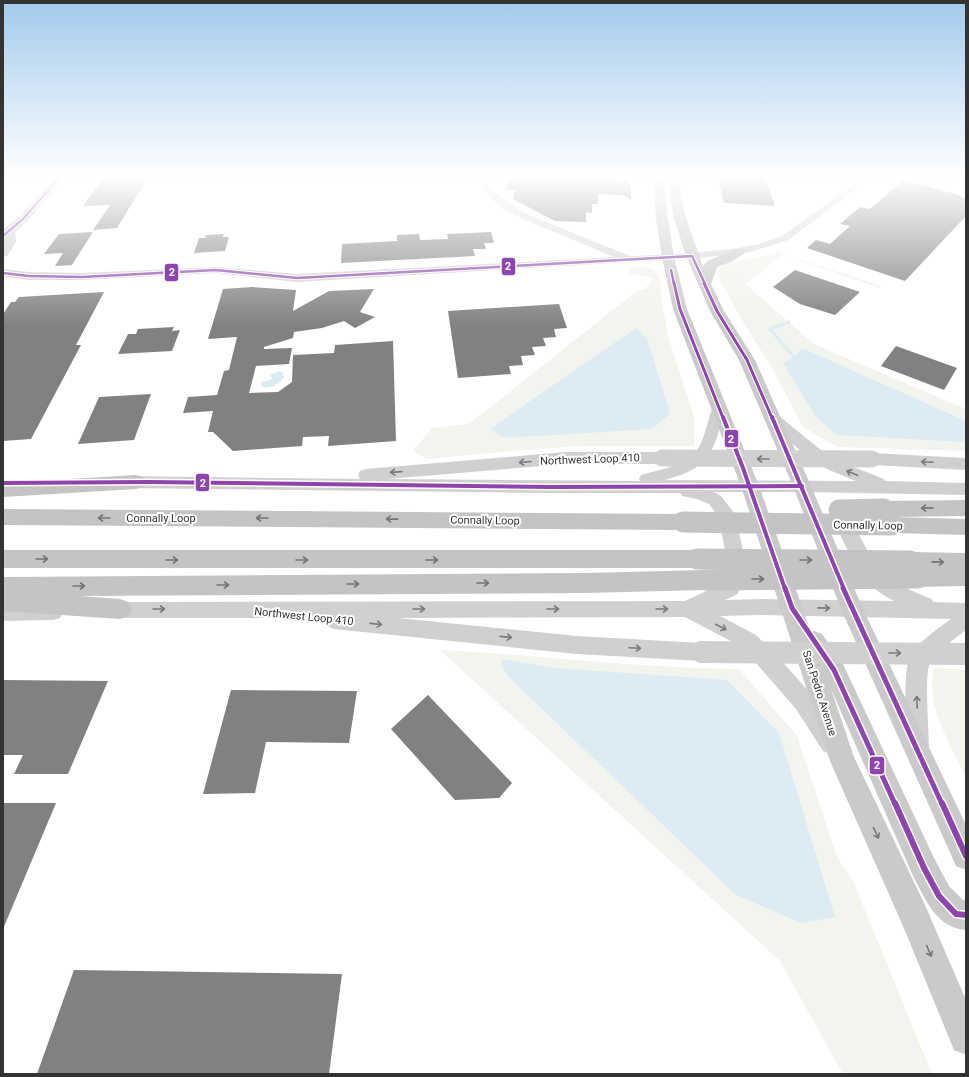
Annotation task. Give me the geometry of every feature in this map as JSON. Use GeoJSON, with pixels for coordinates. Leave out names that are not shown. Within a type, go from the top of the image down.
{"type":"FeatureCollection","features":[{"type":"Feature","properties":{"kind":"highway"},"geometry":{"type":"LineString","coordinates":[[3,490],[136,482]]}},
{"type":"Feature","properties":{"kind":"highway"},"geometry":{"type":"LineString","coordinates":[[888,517],[966,508]]}},
{"type":"Feature","properties":{"kind":"highway","name":"Connally Loop"},"geometry":{"type":"LineString","coordinates":[[3,517],[425,520],[682,517],[888,517],[966,527]]}},
{"type":"Feature","properties":{"kind":"highway"},"geometry":{"type":"LineString","coordinates":[[3,559],[701,569],[914,570],[966,577]]}},
{"type":"Feature","properties":{"kind":"highway"},"geometry":{"type":"LineString","coordinates":[[914,570],[966,562]]}},
{"type":"Feature","properties":{"kind":"highway"},"geometry":{"type":"LineString","coordinates":[[6,591],[584,583],[701,569]]}},
{"type":"Feature","properties":{"kind":"highway"},"geometry":{"type":"LineString","coordinates":[[6,591],[120,609]]}},
{"type":"Feature","properties":{"kind":"main road"},"geometry":{"type":"LineString","coordinates":[[3,253],[10,242],[5,234],[13,227]]}},
{"type":"Feature","properties":{"kind":"main road","name":"San Pedro Avenue"},"geometry":{"type":"LineString","coordinates":[[663,227],[668,257],[680,310],[750,486],[843,761],[914,916],[966,1038]]}},
{"type":"Feature","properties":{"kind":"main road"},"geometry":{"type":"LineString","coordinates":[[683,227],[692,256],[717,311],[747,360],[802,486],[852,609],[918,755],[966,856]]}},
{"type":"Feature","properties":{"kind":"main road"},"geometry":{"type":"LineString","coordinates":[[705,284],[708,276],[708,270],[712,264],[740,252]]}},
{"type":"Feature","properties":{"kind":"main road"},"geometry":{"type":"LineString","coordinates":[[3,273],[20,276],[60,277],[217,270],[273,277],[297,278],[692,256]]}},
{"type":"Feature","properties":{"kind":"main road"},"geometry":{"type":"LineString","coordinates":[[628,259],[654,266],[673,278]]}},
{"type":"Feature","properties":{"kind":"main road"},"geometry":{"type":"LineString","coordinates":[[617,486],[668,474],[686,467],[702,455],[708,444],[719,409]]}},
{"type":"Feature","properties":{"kind":"main road"},"geometry":{"type":"LineString","coordinates":[[773,419],[816,455],[835,466],[888,487]]}},
{"type":"Feature","properties":{"kind":"main road","name":"Northwest Loop 410"},"geometry":{"type":"LineString","coordinates":[[214,483],[331,477],[566,458],[872,459],[966,464]]}},
{"type":"Feature","properties":{"kind":"main road","name":"Northwest Loop 410"},"geometry":{"type":"LineString","coordinates":[[3,483],[136,482],[550,487],[802,486],[966,489]]}},
{"type":"Feature","properties":{"kind":"main road"},"geometry":{"type":"LineString","coordinates":[[617,486],[699,493],[715,500],[726,514],[738,569],[731,588],[687,609]]}},
{"type":"Feature","properties":{"kind":"main road"},"geometry":{"type":"LineString","coordinates":[[888,487],[851,496],[844,501],[844,521],[865,564],[876,579],[906,599],[938,610]]}},
{"type":"Feature","properties":{"kind":"main road"},"geometry":{"type":"LineString","coordinates":[[792,608],[834,670],[924,868],[939,896],[956,914],[966,915]]}},
{"type":"Feature","properties":{"kind":"main road","name":"Northwest Loop 410"},"geometry":{"type":"LineString","coordinates":[[3,613],[120,609],[792,608],[966,611]]}},
{"type":"Feature","properties":{"kind":"main road"},"geometry":{"type":"LineString","coordinates":[[687,609],[749,641],[804,702],[843,761]]}},
{"type":"Feature","properties":{"kind":"main road","name":"Northwest Loop 410"},"geometry":{"type":"LineString","coordinates":[[240,610],[577,644],[702,652],[966,654]]}},
{"type":"Feature","properties":{"kind":"main road"},"geometry":{"type":"LineString","coordinates":[[918,755],[916,690],[919,660],[938,640],[966,619]]}},
{"type":"Feature","properties":{"kind":"street"},"geometry":{"type":"LineString","coordinates":[[551,227],[628,259]]}},
{"type":"Feature","properties":{"kind":"street"},"geometry":{"type":"LineString","coordinates":[[692,256],[740,252],[770,244],[785,238],[800,227]]}},
{"type":"Feature","properties":{"kind":"shaded area"},"geometry":{"type":"Polygon","coordinates":[[[777,252],[881,286],[879,288],[783,255],[745,284],[814,344],[966,409],[966,451],[837,447],[803,427],[773,370],[739,315],[715,270],[722,267],[721,265],[724,264],[771,255],[777,252]]]}},
{"type":"Feature","properties":{"kind":"shaded area"},"geometry":{"type":"Polygon","coordinates":[[[640,266],[649,268],[656,272],[660,278],[668,336],[694,417],[694,446],[581,446],[427,459],[413,451],[432,428],[469,424],[638,290],[645,289],[653,278],[629,274],[631,267],[640,266]]]}},
{"type":"Feature","properties":{"kind":"shaded area"},"geometry":{"type":"Polygon","coordinates":[[[636,328],[647,338],[670,414],[652,429],[505,438],[490,429],[636,328]]]}},
{"type":"Feature","properties":{"kind":"shaded area"},"geometry":{"type":"Polygon","coordinates":[[[802,348],[966,421],[966,442],[837,435],[816,417],[783,363],[794,357],[802,348]]]}},
{"type":"Feature","properties":{"kind":"shaded area"},"geometry":{"type":"Polygon","coordinates":[[[279,371],[283,373],[284,377],[280,382],[272,387],[262,387],[261,382],[271,380],[272,378],[270,375],[279,371]]]}},
{"type":"Feature","properties":{"kind":"shaded area"},"geometry":{"type":"Polygon","coordinates":[[[440,650],[627,664],[739,669],[797,736],[837,857],[853,881],[932,1074],[843,1074],[780,961],[440,650]]]}},
{"type":"Feature","properties":{"kind":"shaded area"},"geometry":{"type":"Polygon","coordinates":[[[501,659],[555,668],[727,680],[779,733],[835,917],[801,923],[736,895],[513,681],[504,670],[501,659]]]}},
{"type":"Feature","properties":{"kind":"shaded area"},"geometry":{"type":"Polygon","coordinates":[[[934,668],[966,670],[966,778],[936,711],[932,682],[934,668]]]}},
{"type":"Feature","properties":{"kind":"building"},"geometry":{"type":"Polygon","coordinates":[[[95,227],[117,227],[117,228],[93,230],[95,227]]]}},
{"type":"Feature","properties":{"kind":"building"},"geometry":{"type":"Polygon","coordinates":[[[849,227],[955,227],[905,281],[807,248],[816,240],[830,244],[849,227]]]}},
{"type":"Feature","properties":{"kind":"building"},"geometry":{"type":"Polygon","coordinates":[[[93,232],[72,265],[55,266],[63,253],[44,254],[59,234],[93,232]]]}},
{"type":"Feature","properties":{"kind":"building"},"geometry":{"type":"Polygon","coordinates":[[[491,232],[494,243],[484,243],[486,249],[473,249],[475,256],[341,263],[342,244],[397,241],[397,235],[419,234],[420,240],[448,239],[447,234],[491,232]]]}},
{"type":"Feature","properties":{"kind":"building"},"geometry":{"type":"Polygon","coordinates":[[[224,234],[223,237],[229,237],[225,251],[194,253],[199,238],[205,238],[206,235],[224,234]]]}},
{"type":"Feature","properties":{"kind":"building"},"geometry":{"type":"Polygon","coordinates":[[[795,270],[860,292],[835,315],[800,304],[773,287],[795,270]]]}},
{"type":"Feature","properties":{"kind":"building"},"geometry":{"type":"Polygon","coordinates":[[[252,287],[296,290],[293,311],[329,291],[374,289],[360,312],[375,317],[355,328],[344,321],[322,328],[294,332],[293,338],[264,347],[264,349],[292,348],[289,364],[256,366],[249,393],[278,392],[292,382],[293,355],[334,353],[335,345],[393,341],[396,441],[328,446],[329,436],[303,437],[302,446],[233,451],[213,432],[208,432],[213,411],[183,413],[188,397],[217,395],[224,371],[229,370],[237,337],[208,339],[223,289],[252,287]]]}},
{"type":"Feature","properties":{"kind":"building"},"geometry":{"type":"Polygon","coordinates":[[[104,292],[76,345],[81,345],[31,439],[3,441],[3,314],[11,302],[15,302],[19,297],[104,292]]]}},
{"type":"Feature","properties":{"kind":"building"},"geometry":{"type":"Polygon","coordinates":[[[559,304],[567,328],[554,329],[556,337],[543,338],[546,346],[532,347],[535,355],[521,356],[523,365],[509,366],[511,374],[458,378],[448,311],[559,304]]]}},
{"type":"Feature","properties":{"kind":"building"},"geometry":{"type":"Polygon","coordinates":[[[174,327],[172,331],[180,330],[172,351],[118,354],[128,334],[136,334],[138,329],[174,327]]]}},
{"type":"Feature","properties":{"kind":"building"},"geometry":{"type":"Polygon","coordinates":[[[896,346],[957,368],[944,390],[881,366],[896,346]]]}},
{"type":"Feature","properties":{"kind":"building"},"geometry":{"type":"Polygon","coordinates":[[[151,394],[134,440],[78,444],[99,397],[151,394]]]}},
{"type":"Feature","properties":{"kind":"building"},"geometry":{"type":"Polygon","coordinates":[[[3,680],[108,681],[68,774],[14,774],[23,755],[3,755],[3,680]]]}},
{"type":"Feature","properties":{"kind":"building"},"geometry":{"type":"Polygon","coordinates":[[[231,690],[357,691],[349,743],[266,742],[255,793],[203,794],[231,690]]]}},
{"type":"Feature","properties":{"kind":"building"},"geometry":{"type":"Polygon","coordinates":[[[428,695],[512,783],[499,798],[455,800],[391,729],[428,695]]]}},
{"type":"Feature","properties":{"kind":"building"},"geometry":{"type":"Polygon","coordinates":[[[3,803],[56,803],[3,929],[3,803]]]}},
{"type":"Feature","properties":{"kind":"building"},"geometry":{"type":"Polygon","coordinates":[[[74,970],[342,974],[329,1074],[37,1074],[74,970]]]}},
{"type":"Feature","properties":{"kind":"waterway"},"geometry":{"type":"LineString","coordinates":[[789,322],[770,329],[794,357]]}},
{"type":"Feature","properties":{"kind":"transit line","name":"2"},"geometry":{"type":"LineString","coordinates":[[3,236],[13,227]]}},
{"type":"Feature","properties":{"kind":"transit line","name":"2"},"geometry":{"type":"LineString","coordinates":[[3,273],[29,276],[82,277],[216,270],[297,278],[692,256],[717,311],[747,360],[802,486],[852,609],[966,856]]}},
{"type":"Feature","properties":{"kind":"transit line","name":"2"},"geometry":{"type":"LineString","coordinates":[[671,270],[680,309],[743,468],[792,608],[834,670],[924,868],[939,896],[956,914],[966,915]]}},
{"type":"Feature","properties":{"kind":"transit line","name":"2"},"geometry":{"type":"LineString","coordinates":[[3,483],[149,482],[550,487],[802,486]]}}]}
